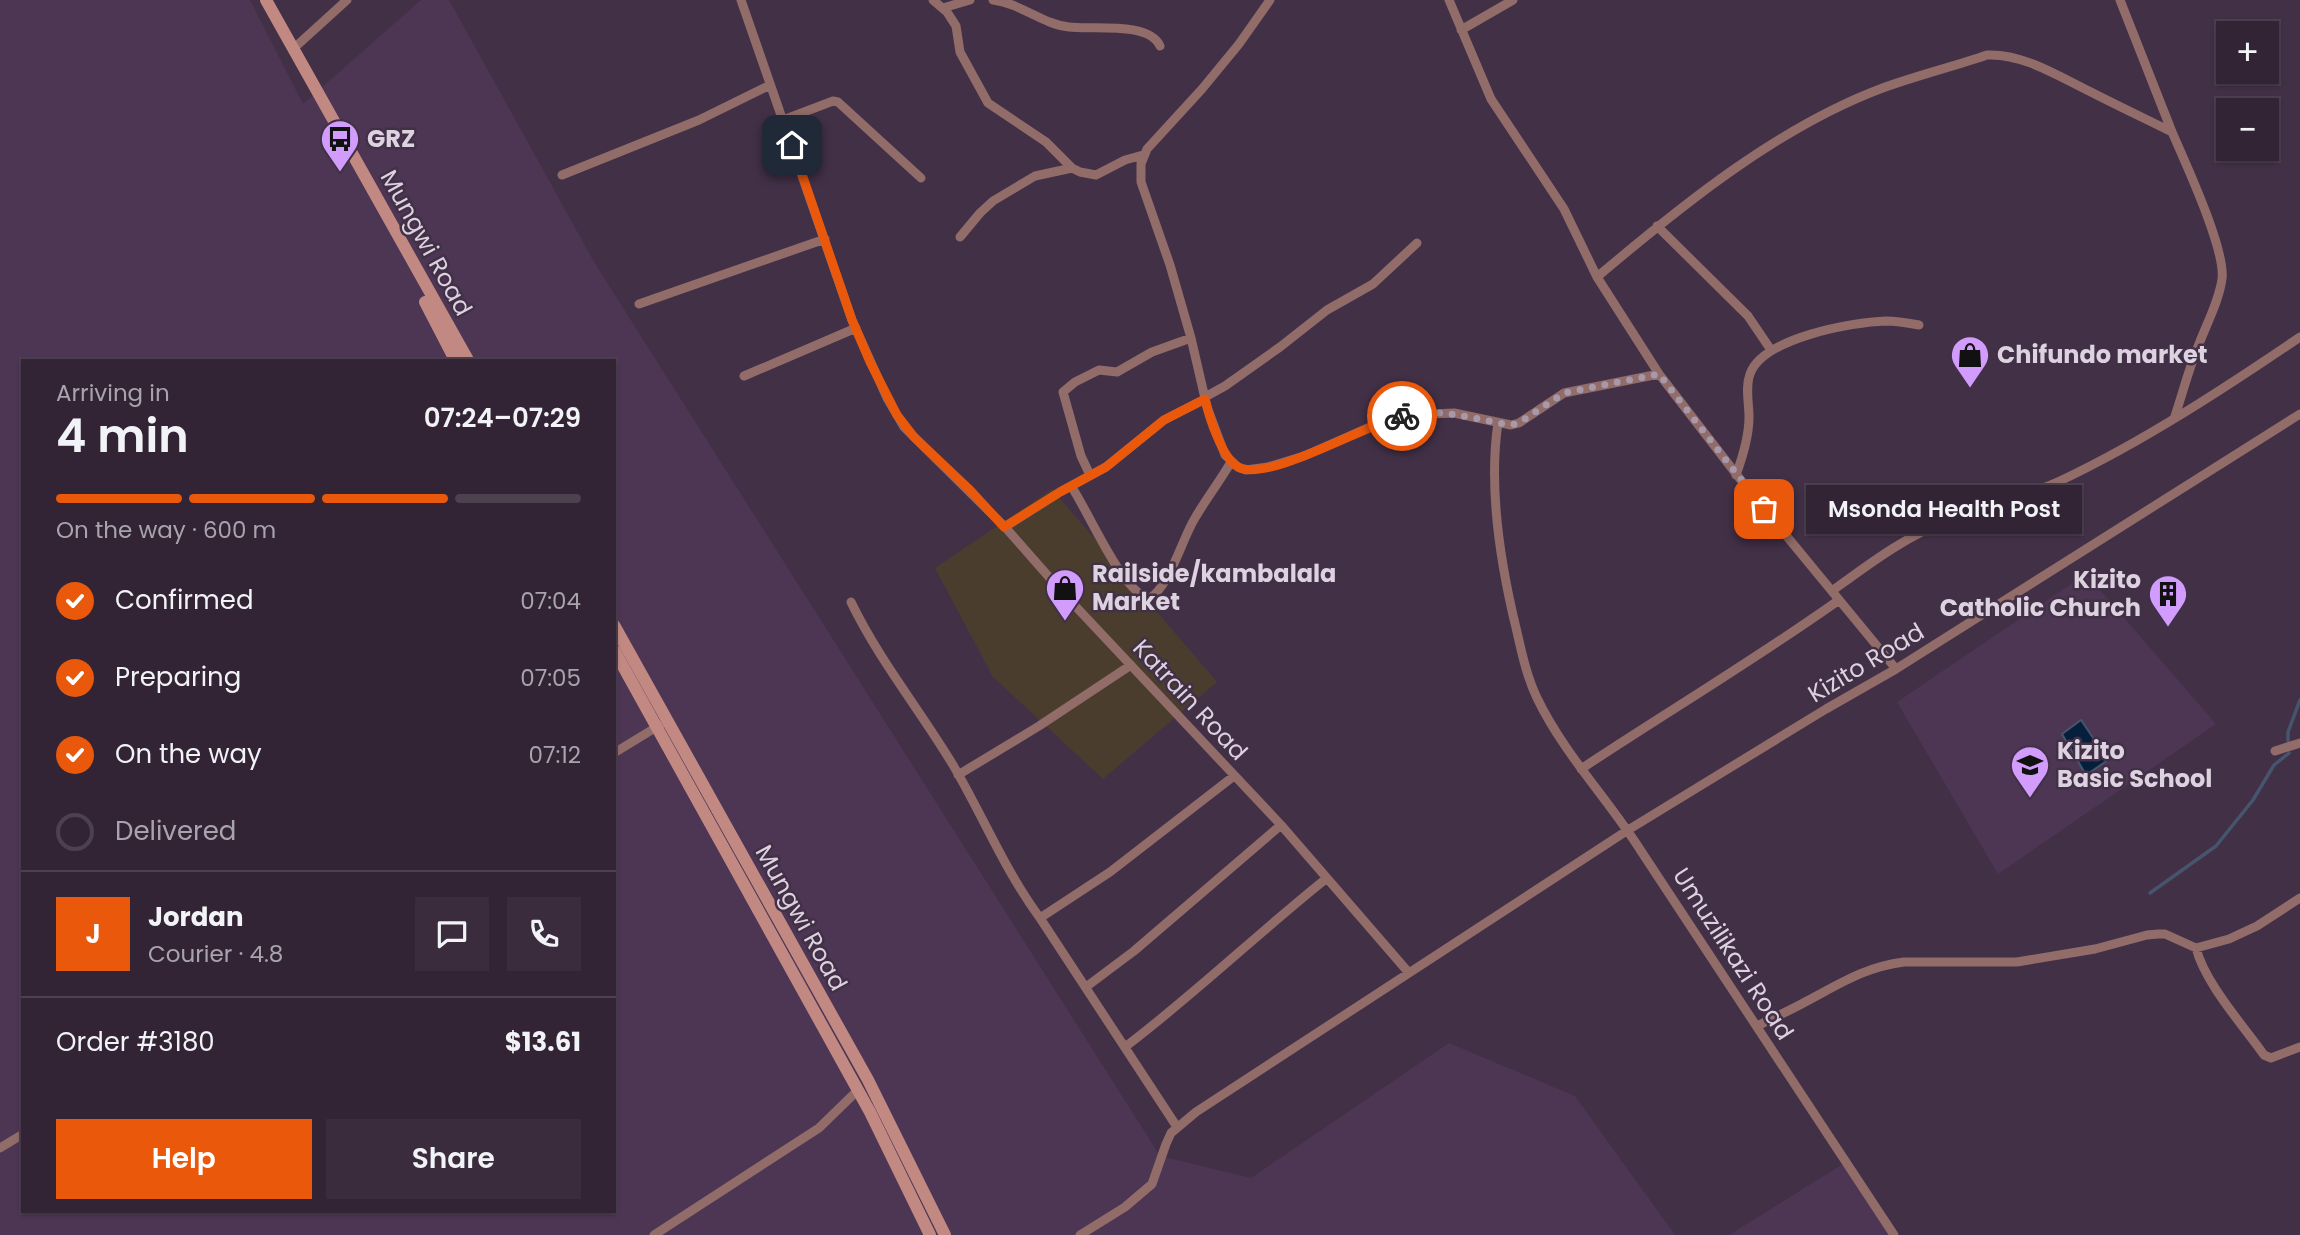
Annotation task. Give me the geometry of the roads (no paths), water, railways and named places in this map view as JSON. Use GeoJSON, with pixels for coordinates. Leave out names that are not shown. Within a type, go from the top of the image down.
{"type":"FeatureCollection","features":[{"type":"Feature","properties":{"kind":"main road","name":"Mungwi Road"},"geometry":{"type":"LineString","coordinates":[[258,0],[396,245],[455,359]]}},
{"type":"Feature","properties":{"kind":"main road","name":"Mungwi Road"},"geometry":{"type":"LineString","coordinates":[[266,0],[467,359]]}},
{"type":"Feature","properties":{"kind":"main road","name":"Mungwi Road"},"geometry":{"type":"LineString","coordinates":[[616,629],[663,724],[858,1090],[930,1235]]}},
{"type":"Feature","properties":{"kind":"main road","name":"Mungwi Road"},"geometry":{"type":"LineString","coordinates":[[616,653],[663,724],[868,1080],[945,1235]]}},
{"type":"Feature","properties":{"kind":"street"},"geometry":{"type":"LineString","coordinates":[[293,49],[347,0]]}},
{"type":"Feature","properties":{"kind":"street","name":"Katrain Road"},"geometry":{"type":"LineString","coordinates":[[741,0],[856,328],[887,398],[904,426],[1004,527],[1281,825],[1409,973]]}},
{"type":"Feature","properties":{"kind":"street"},"geometry":{"type":"LineString","coordinates":[[933,0],[943,8],[956,26],[960,52],[988,103],[1046,142],[1072,168],[1096,175],[1125,160],[1143,155],[1239,44],[1270,0]]}},
{"type":"Feature","properties":{"kind":"street"},"geometry":{"type":"LineString","coordinates":[[943,8],[970,0]]}},
{"type":"Feature","properties":{"kind":"street"},"geometry":{"type":"LineString","coordinates":[[993,0],[1005,1],[1060,26],[1142,31],[1154,37],[1160,46]]}},
{"type":"Feature","properties":{"kind":"street"},"geometry":{"type":"LineString","coordinates":[[1449,0],[1491,99],[1564,209],[1597,277],[1659,374],[1737,475],[1896,669]]}},
{"type":"Feature","properties":{"kind":"street"},"geometry":{"type":"LineString","coordinates":[[1461,30],[1513,0]]}},
{"type":"Feature","properties":{"kind":"street"},"geometry":{"type":"LineString","coordinates":[[2120,0],[2199,197],[2222,263],[2218,295],[2190,365],[2175,416]]}},
{"type":"Feature","properties":{"kind":"street"},"geometry":{"type":"LineString","coordinates":[[1597,277],[1657,226],[1780,139],[1880,89],[1987,55],[2013,57],[2172,132]]}},
{"type":"Feature","properties":{"kind":"street"},"geometry":{"type":"LineString","coordinates":[[562,175],[699,120],[770,85]]}},
{"type":"Feature","properties":{"kind":"street"},"geometry":{"type":"LineString","coordinates":[[783,120],[833,101],[838,102],[921,178]]}},
{"type":"Feature","properties":{"kind":"street"},"geometry":{"type":"LineString","coordinates":[[1143,155],[1141,182],[1170,265],[1205,398],[1225,455],[1231,462],[1246,470],[1268,467],[1304,456],[1388,419],[1407,415],[1454,413],[1511,425],[1519,423],[1564,393],[1659,374]]}},
{"type":"Feature","properties":{"kind":"street"},"geometry":{"type":"LineString","coordinates":[[960,237],[993,201],[1035,176],[1072,168]]}},
{"type":"Feature","properties":{"kind":"street"},"geometry":{"type":"LineString","coordinates":[[1657,226],[1748,316],[1771,350]]}},
{"type":"Feature","properties":{"kind":"street"},"geometry":{"type":"LineString","coordinates":[[639,304],[825,239]]}},
{"type":"Feature","properties":{"kind":"street"},"geometry":{"type":"LineString","coordinates":[[1004,527],[1106,467],[1164,420],[1205,398],[1327,310],[1373,284],[1417,243]]}},
{"type":"Feature","properties":{"kind":"street"},"geometry":{"type":"LineString","coordinates":[[1737,475],[1748,429],[1749,376],[1759,360],[1771,350],[1784,342],[1843,327],[1884,321],[1919,325]]}},
{"type":"Feature","properties":{"kind":"street"},"geometry":{"type":"LineString","coordinates":[[744,376],[856,328]]}},
{"type":"Feature","properties":{"kind":"street"},"geometry":{"type":"LineString","coordinates":[[1832,591],[1920,533],[1950,519],[2058,482],[2234,381],[2300,337]]}},
{"type":"Feature","properties":{"kind":"street"},"geometry":{"type":"LineString","coordinates":[[1090,475],[1063,392],[1098,370],[1117,372],[1152,352],[1191,338]]}},
{"type":"Feature","properties":{"kind":"street","name":"Kizito Road"},"geometry":{"type":"LineString","coordinates":[[1177,1127],[1628,830],[1896,669],[2300,414]]}},
{"type":"Feature","properties":{"kind":"street","name":"Umuzilikazi Road"},"geometry":{"type":"LineString","coordinates":[[1498,423],[1494,449],[1494,481],[1502,560],[1509,600],[1536,697],[1562,742],[1628,830],[1894,1235]]}},
{"type":"Feature","properties":{"kind":"street"},"geometry":{"type":"LineString","coordinates":[[1071,486],[1083,503],[1109,554],[1126,578],[1145,599],[1149,599],[1158,591],[1183,547],[1187,532],[1231,462]]}},
{"type":"Feature","properties":{"kind":"street"},"geometry":{"type":"LineString","coordinates":[[1581,769],[1707,689],[1839,600]]}},
{"type":"Feature","properties":{"kind":"street"},"geometry":{"type":"LineString","coordinates":[[850,602],[863,629],[958,775],[1008,870],[1177,1127],[1166,1143],[1152,1184],[1134,1201],[1080,1235]]}},
{"type":"Feature","properties":{"kind":"street"},"geometry":{"type":"LineString","coordinates":[[958,775],[1039,726],[1131,665]]}},
{"type":"Feature","properties":{"kind":"street"},"geometry":{"type":"LineString","coordinates":[[616,752],[663,724]]}},
{"type":"Feature","properties":{"kind":"street"},"geometry":{"type":"LineString","coordinates":[[2275,751],[2300,743]]}},
{"type":"Feature","properties":{"kind":"street"},"geometry":{"type":"LineString","coordinates":[[1040,918],[1119,865],[1234,776]]}},
{"type":"Feature","properties":{"kind":"street"},"geometry":{"type":"LineString","coordinates":[[1086,987],[1133,951],[1281,825]]}},
{"type":"Feature","properties":{"kind":"street"},"geometry":{"type":"LineString","coordinates":[[1125,1047],[1177,1007],[1283,913],[1327,878]]}},
{"type":"Feature","properties":{"kind":"street"},"geometry":{"type":"LineString","coordinates":[[1756,1026],[1869,969],[1904,962],[2017,962],[2095,950],[2158,934],[2165,934],[2196,948],[2229,939],[2257,926],[2300,898]]}},
{"type":"Feature","properties":{"kind":"street"},"geometry":{"type":"LineString","coordinates":[[2196,948],[2208,977],[2263,1055],[2271,1058],[2300,1047]]}},
{"type":"Feature","properties":{"kind":"street"},"geometry":{"type":"LineString","coordinates":[[654,1235],[818,1128],[858,1090]]}},
{"type":"Feature","properties":{"kind":"street"},"geometry":{"type":"LineString","coordinates":[[0,1148],[21,1135]]}},
{"type":"Feature","properties":{"kind":"water"},"geometry":{"type":"Polygon","coordinates":[[[2081,720],[2108,760],[2086,775],[2062,734],[2081,720]]]}},
{"type":"Feature","properties":{"kind":"waterway"},"geometry":{"type":"LineString","coordinates":[[2288,741],[2288,732],[2300,700]]}},
{"type":"Feature","properties":{"kind":"waterway"},"geometry":{"type":"LineString","coordinates":[[2150,893],[2216,846],[2253,800],[2274,765],[2289,753]]}},
{"type":"Feature","properties":{"kind":"place","name":"GRZ"},"geometry":{"type":"Point","coordinates":[340,173]}},
{"type":"Feature","properties":{"kind":"place","name":"Chifundo market"},"geometry":{"type":"Point","coordinates":[1970,389]}},
{"type":"Feature","properties":{"kind":"place","name":"Msonda Health Post"},"geometry":{"type":"Point","coordinates":[1764,509]}},
{"type":"Feature","properties":{"kind":"place","name":"Railside/kambalala Market"},"geometry":{"type":"Point","coordinates":[1065,622]}},
{"type":"Feature","properties":{"kind":"place","name":"Kizito Catholic Church"},"geometry":{"type":"Point","coordinates":[2168,628]}},
{"type":"Feature","properties":{"kind":"place","name":"Kizito Basic School"},"geometry":{"type":"Point","coordinates":[2030,799]}}]}
